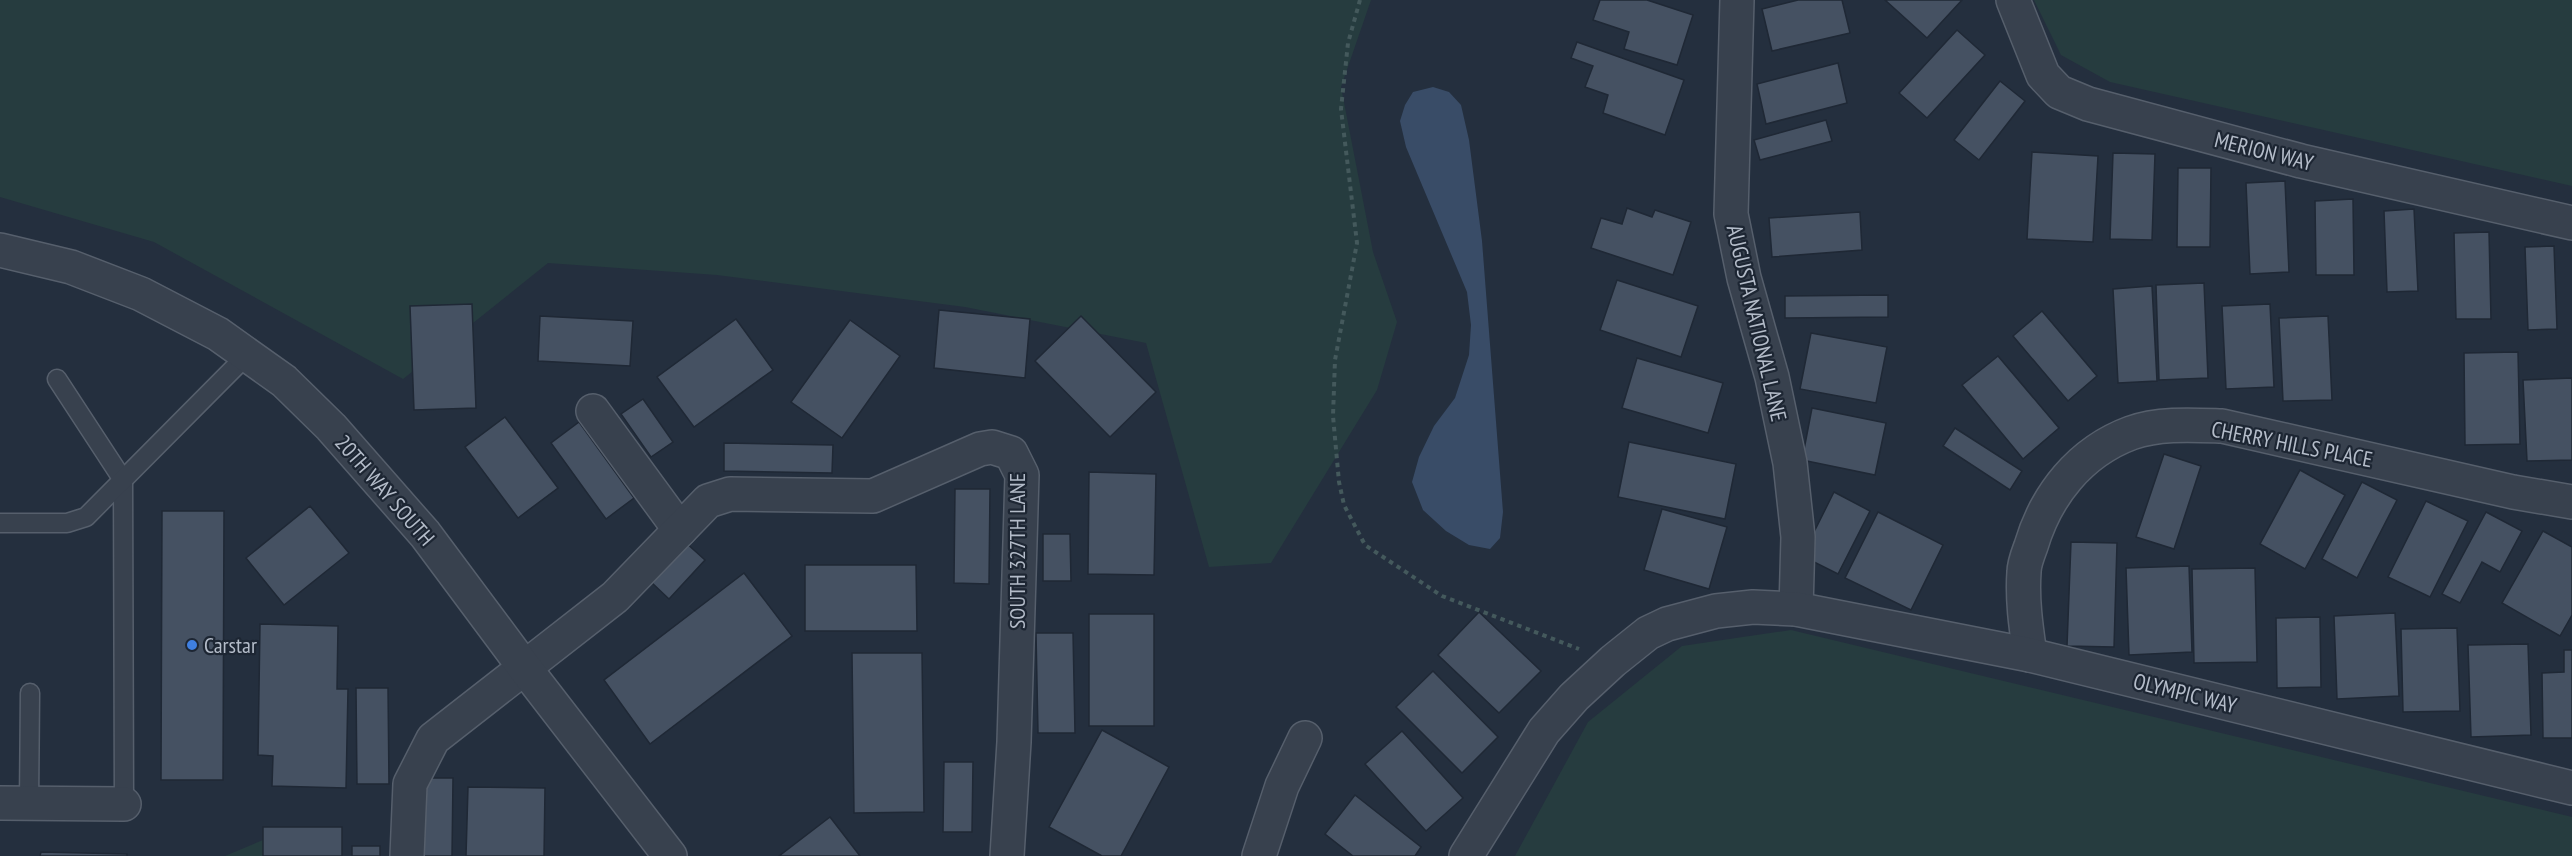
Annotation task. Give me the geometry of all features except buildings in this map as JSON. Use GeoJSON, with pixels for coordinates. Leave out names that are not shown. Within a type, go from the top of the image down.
{"type":"FeatureCollection","features":[{"type":"Feature","properties":{"kind":"street","name":"AUGUSTA NATIONAL LANE"},"geometry":{"type":"LineString","coordinates":[[1737,0],[1731,214],[1744,278],[1772,377],[1790,463],[1797,537],[1796,609]]}},
{"type":"Feature","properties":{"kind":"street","name":"MERION WAY"},"geometry":{"type":"LineString","coordinates":[[2013,0],[2043,75],[2059,92],[2088,104],[2301,161],[2572,223]]}},
{"type":"Feature","properties":{"kind":"street","name":"20TH WAY SOUTH"},"geometry":{"type":"LineString","coordinates":[[0,250],[39,258],[104,278],[184,316],[248,354],[309,405],[425,534],[670,856]]}},
{"type":"Feature","properties":{"kind":"street"},"geometry":{"type":"LineString","coordinates":[[593,411],[680,530]]}},
{"type":"Feature","properties":{"kind":"street","name":"CHERRY HILLS PLACE"},"geometry":{"type":"LineString","coordinates":[[2030,655],[2024,618],[2024,570],[2038,521],[2059,485],[2090,456],[2131,433],[2177,424],[2222,426],[2513,492],[2572,502]]}},
{"type":"Feature","properties":{"kind":"street","name":"SOUTH 327TH LANE"},"geometry":{"type":"LineString","coordinates":[[407,856],[410,784],[430,744],[439,734],[615,597],[708,501],[720,495],[873,496],[980,449],[992,447],[1011,453],[1020,468],[1022,490],[1014,742],[1007,856]]}},
{"type":"Feature","properties":{"kind":"street","name":"OLYMPIC WAY"},"geometry":{"type":"LineString","coordinates":[[1466,856],[1545,731],[1574,697],[1613,661],[1648,633],[1692,616],[1753,607],[1796,609],[2030,655],[2572,788]]}},
{"type":"Feature","properties":{"kind":"street"},"geometry":{"type":"LineString","coordinates":[[1259,856],[1282,786],[1305,738]]}},
{"type":"Feature","properties":{"kind":"street"},"geometry":{"type":"LineString","coordinates":[[14,804],[124,804]]}},
{"type":"Feature","properties":{"kind":"lane"},"geometry":{"type":"LineString","coordinates":[[0,523],[79,521],[248,354]]}},
{"type":"Feature","properties":{"kind":"lane"},"geometry":{"type":"LineString","coordinates":[[57,380],[123,480],[124,804]]}},
{"type":"Feature","properties":{"kind":"lane"},"geometry":{"type":"LineString","coordinates":[[14,804],[30,693]]}},
{"type":"Feature","properties":{"kind":"path"},"geometry":{"type":"LineString","coordinates":[[1360,0],[1348,43],[1341,109],[1357,243],[1335,360],[1333,416],[1339,482],[1344,506],[1365,544],[1442,596],[1539,635],[1613,661]]}},
{"type":"Feature","properties":{"kind":"green space"},"geometry":{"type":"Polygon","coordinates":[[[0,0],[1371,0],[1341,87],[1373,252],[1397,322],[1377,390],[1271,563],[1209,567],[1146,343],[965,307],[717,275],[548,263],[403,379],[154,242],[0,197],[0,0]]]}},
{"type":"Feature","properties":{"kind":"green space"},"geometry":{"type":"Polygon","coordinates":[[[2034,0],[2572,0],[2572,186],[2110,82],[2061,55],[2034,0]]]}},
{"type":"Feature","properties":{"kind":"green space"},"geometry":{"type":"Polygon","coordinates":[[[1791,630],[2572,817],[2572,856],[1515,856],[1588,722],[1682,646],[1791,630]]]}},
{"type":"Feature","properties":{"kind":"green space"},"geometry":{"type":"Polygon","coordinates":[[[275,835],[275,856],[225,856],[275,835]]]}},
{"type":"Feature","properties":{"kind":"water"},"geometry":{"type":"Polygon","coordinates":[[[1433,87],[1449,92],[1461,105],[1469,140],[1482,241],[1503,512],[1500,538],[1490,549],[1469,545],[1446,531],[1423,510],[1412,482],[1419,457],[1434,426],[1455,398],[1469,355],[1471,325],[1467,292],[1406,147],[1400,121],[1405,105],[1413,92],[1433,87]]]}},
{"type":"Feature","properties":{"kind":"place","name":"Carstar"},"geometry":{"type":"Point","coordinates":[192,645]}}]}
